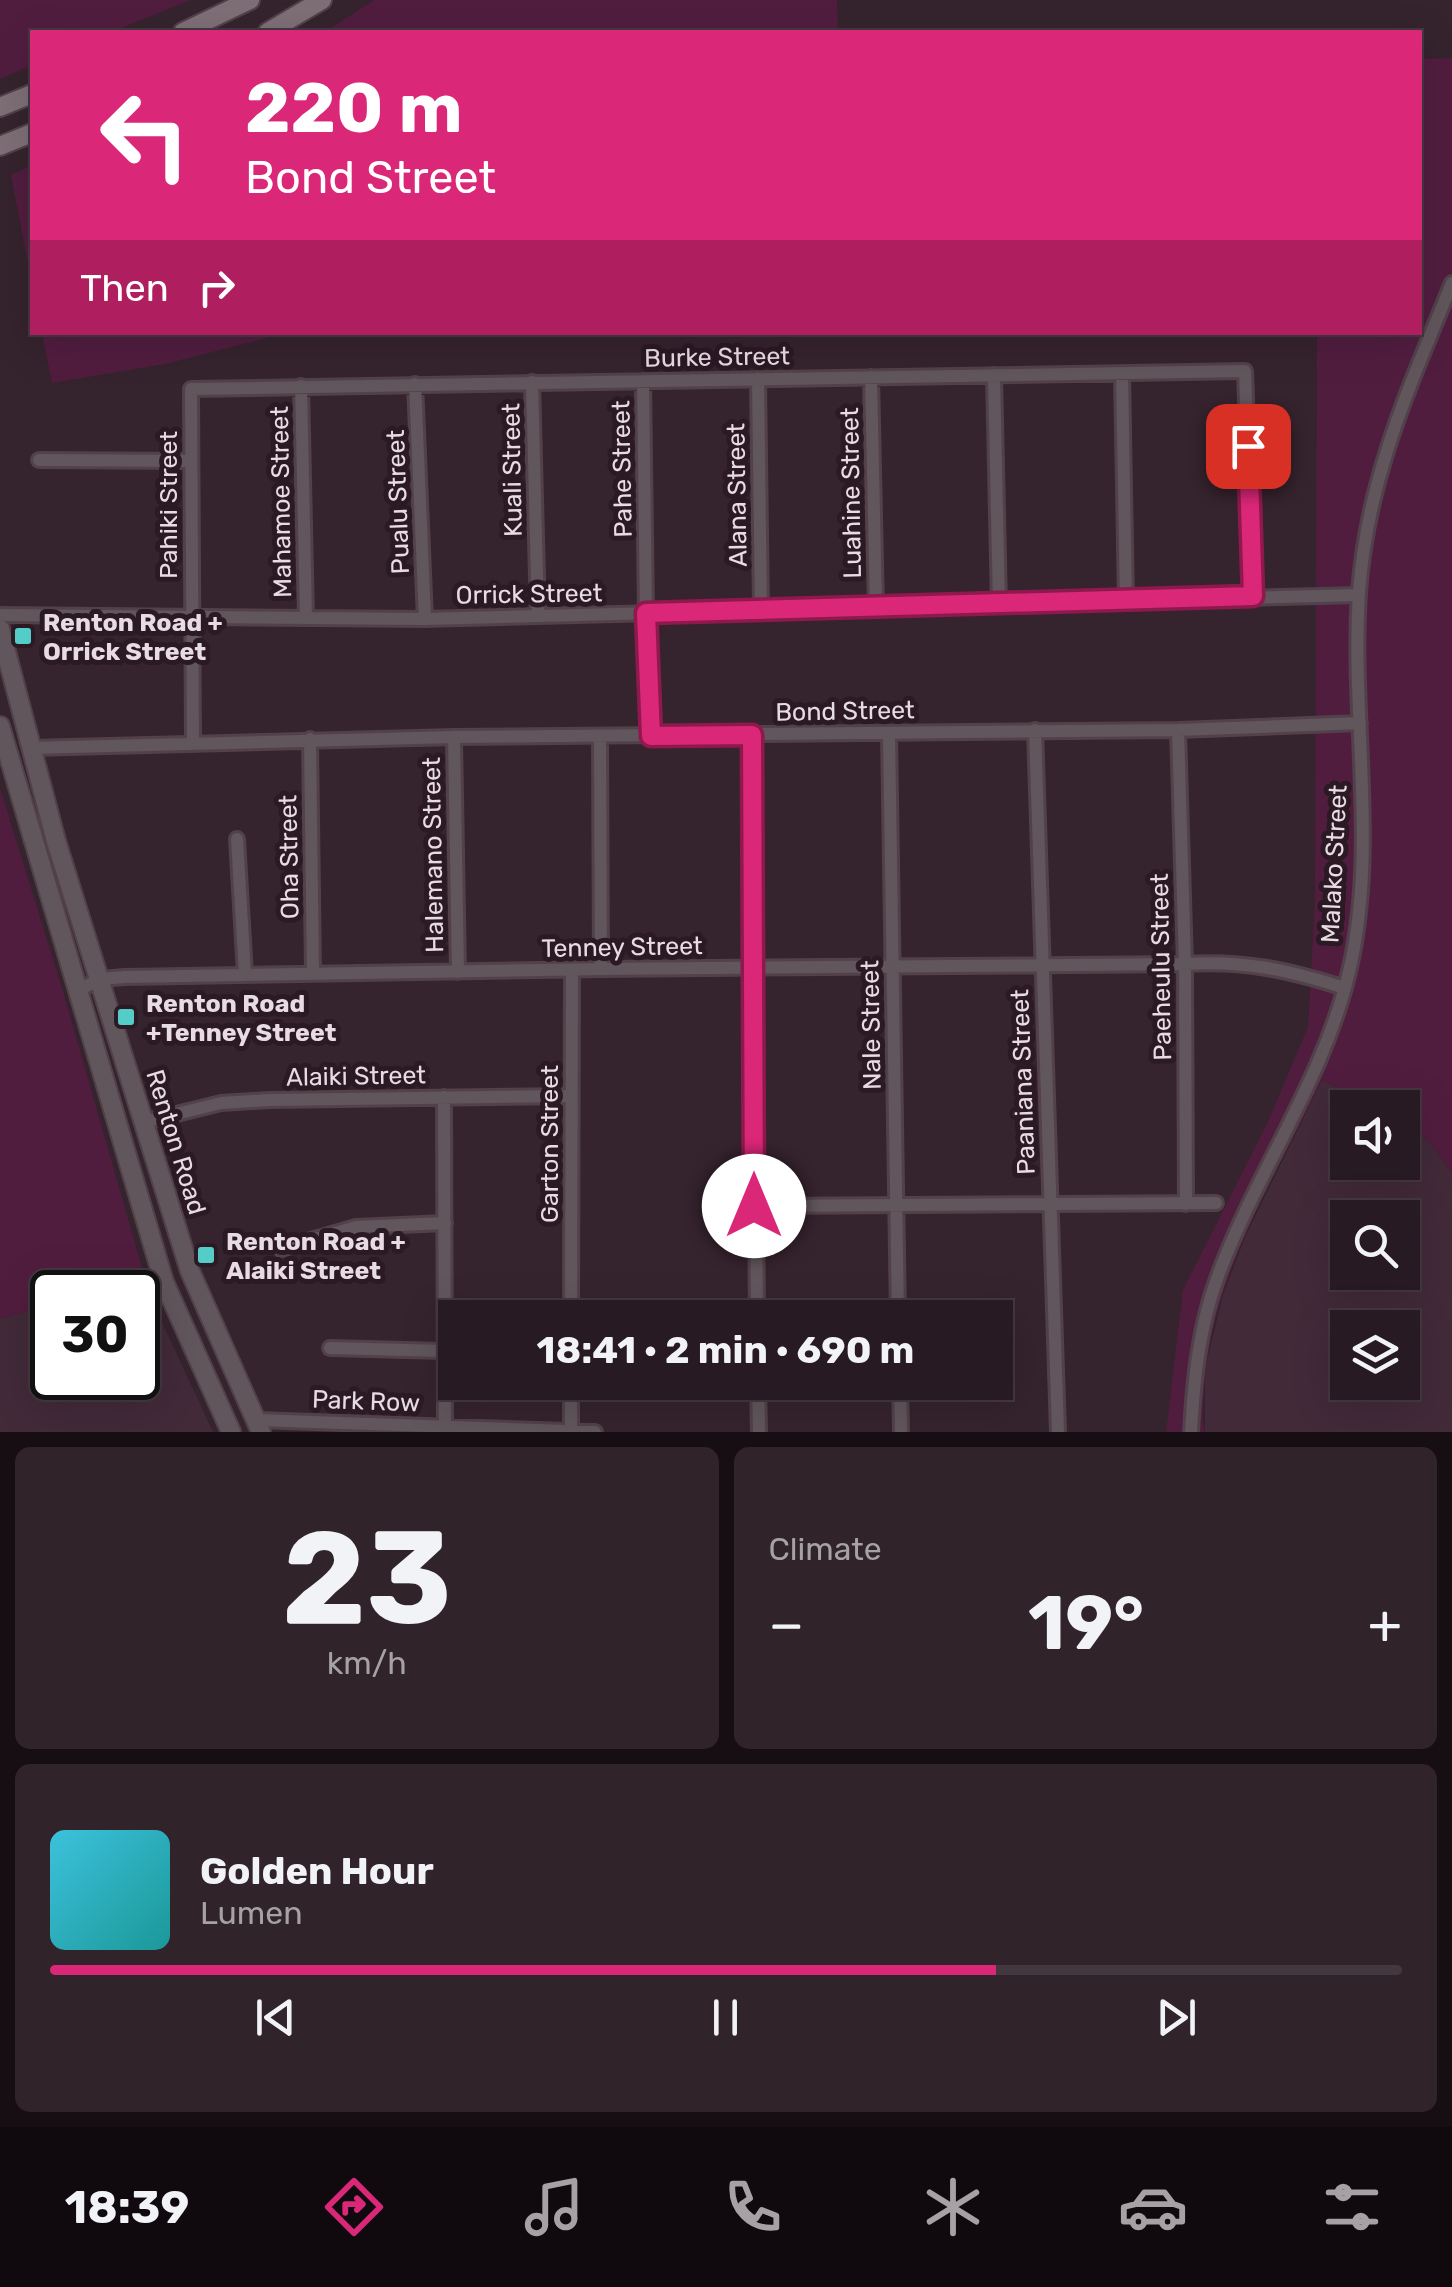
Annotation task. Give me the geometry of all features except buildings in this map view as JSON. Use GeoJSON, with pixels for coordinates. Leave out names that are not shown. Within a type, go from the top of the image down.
{"type":"FeatureCollection","features":[{"type":"Feature","properties":{"kind":"main road"},"geometry":{"type":"LineString","coordinates":[[187,30],[250,0]]}},
{"type":"Feature","properties":{"kind":"main road"},"geometry":{"type":"LineString","coordinates":[[271,30],[322,0]]}},
{"type":"Feature","properties":{"kind":"main road"},"geometry":{"type":"LineString","coordinates":[[0,107],[30,95]]}},
{"type":"Feature","properties":{"kind":"main road"},"geometry":{"type":"LineString","coordinates":[[0,146],[30,134]]}},
{"type":"Feature","properties":{"kind":"street","name":"Malako Street"},"geometry":{"type":"LineString","coordinates":[[1190,1432],[1199,1344],[1218,1274],[1324,1051],[1344,988],[1360,910],[1359,595],[1366,527],[1380,465],[1452,284]]}},
{"type":"Feature","properties":{"kind":"street","name":"Burke Street"},"geometry":{"type":"LineString","coordinates":[[191,388],[1245,371],[1253,596]]}},
{"type":"Feature","properties":{"kind":"street"},"geometry":{"type":"LineString","coordinates":[[1122,373],[1126,602]]}},
{"type":"Feature","properties":{"kind":"street"},"geometry":{"type":"LineString","coordinates":[[994,375],[999,605]]}},
{"type":"Feature","properties":{"kind":"street","name":"Luahine Street"},"geometry":{"type":"LineString","coordinates":[[871,377],[876,608]]}},
{"type":"Feature","properties":{"kind":"street","name":"Alana Street"},"geometry":{"type":"LineString","coordinates":[[758,379],[761,610]]}},
{"type":"Feature","properties":{"kind":"street","name":"Pahe Street"},"geometry":{"type":"LineString","coordinates":[[644,380],[651,736]]}},
{"type":"Feature","properties":{"kind":"street","name":"Kuali Street"},"geometry":{"type":"LineString","coordinates":[[532,382],[538,616]]}},
{"type":"Feature","properties":{"kind":"street","name":"Pualu Street"},"geometry":{"type":"LineString","coordinates":[[415,384],[425,618]]}},
{"type":"Feature","properties":{"kind":"street","name":"Mahamoe Street"},"geometry":{"type":"LineString","coordinates":[[301,386],[306,618]]}},
{"type":"Feature","properties":{"kind":"street","name":"Pahiki Street"},"geometry":{"type":"LineString","coordinates":[[191,388],[193,742]]}},
{"type":"Feature","properties":{"kind":"street"},"geometry":{"type":"LineString","coordinates":[[38,460],[191,461]]}},
{"type":"Feature","properties":{"kind":"street","name":"Orrick Street"},"geometry":{"type":"LineString","coordinates":[[0,616],[425,618],[1359,595]]}},
{"type":"Feature","properties":{"kind":"street","name":"Renton Road"},"geometry":{"type":"LineString","coordinates":[[0,628],[30,748],[190,1271],[259,1426]]}},
{"type":"Feature","properties":{"kind":"street","name":"Bond Street"},"geometry":{"type":"LineString","coordinates":[[30,748],[454,737],[1178,730],[1360,722]]}},
{"type":"Feature","properties":{"kind":"street","name":"Renton Road"},"geometry":{"type":"LineString","coordinates":[[0,726],[164,1282],[230,1431]]}},
{"type":"Feature","properties":{"kind":"street","name":"Paaniana Street"},"geometry":{"type":"LineString","coordinates":[[1035,730],[1058,1432]]}},
{"type":"Feature","properties":{"kind":"street","name":"Paeheulu Street"},"geometry":{"type":"LineString","coordinates":[[1178,730],[1185,964],[1186,1204]]}},
{"type":"Feature","properties":{"kind":"street","name":"Nale Street"},"geometry":{"type":"LineString","coordinates":[[889,732],[898,1300]]}},
{"type":"Feature","properties":{"kind":"street"},"geometry":{"type":"LineString","coordinates":[[752,735],[756,1300]]}},
{"type":"Feature","properties":{"kind":"street","name":"Halemano Street"},"geometry":{"type":"LineString","coordinates":[[454,737],[458,972]]}},
{"type":"Feature","properties":{"kind":"street"},"geometry":{"type":"LineString","coordinates":[[600,737],[602,969]]}},
{"type":"Feature","properties":{"kind":"street","name":"Oha Street"},"geometry":{"type":"LineString","coordinates":[[310,740],[314,973]]}},
{"type":"Feature","properties":{"kind":"street"},"geometry":{"type":"LineString","coordinates":[[237,839],[244,974]]}},
{"type":"Feature","properties":{"kind":"street","name":"Tenney Street"},"geometry":{"type":"LineString","coordinates":[[79,990],[100,979],[244,974],[1229,961],[1264,966],[1344,988]]}},
{"type":"Feature","properties":{"kind":"street","name":"Garton Street"},"geometry":{"type":"LineString","coordinates":[[571,1300],[572,970]]}},
{"type":"Feature","properties":{"kind":"street","name":"Alaiki Street"},"geometry":{"type":"LineString","coordinates":[[144,1122],[221,1103],[571,1096]]}},
{"type":"Feature","properties":{"kind":"street"},"geometry":{"type":"LineString","coordinates":[[444,1097],[444,1300]]}},
{"type":"Feature","properties":{"kind":"street"},"geometry":{"type":"LineString","coordinates":[[754,1206],[1216,1203]]}},
{"type":"Feature","properties":{"kind":"street"},"geometry":{"type":"LineString","coordinates":[[281,1249],[356,1227],[444,1223]]}},
{"type":"Feature","properties":{"kind":"street"},"geometry":{"type":"LineString","coordinates":[[330,1348],[438,1352]]}},
{"type":"Feature","properties":{"kind":"street"},"geometry":{"type":"LineString","coordinates":[[445,1400],[445,1426]]}},
{"type":"Feature","properties":{"kind":"street"},"geometry":{"type":"LineString","coordinates":[[571,1400],[571,1431]]}},
{"type":"Feature","properties":{"kind":"street"},"geometry":{"type":"LineString","coordinates":[[758,1400],[759,1432]]}},
{"type":"Feature","properties":{"kind":"street"},"geometry":{"type":"LineString","coordinates":[[900,1400],[900,1432]]}},
{"type":"Feature","properties":{"kind":"street"},"geometry":{"type":"LineString","coordinates":[[230,1431],[259,1426]]}},
{"type":"Feature","properties":{"kind":"street","name":"Park Row"},"geometry":{"type":"LineString","coordinates":[[259,1426],[445,1426],[595,1432]]}},
{"type":"Feature","properties":{"kind":"shaded area"},"geometry":{"type":"Polygon","coordinates":[[[0,0],[191,0],[116,30],[30,30],[30,66],[0,79],[0,0]]]}},
{"type":"Feature","properties":{"kind":"shaded area"},"geometry":{"type":"Polygon","coordinates":[[[374,0],[837,0],[838,30],[328,30],[374,0]]]}},
{"type":"Feature","properties":{"kind":"shaded area"},"geometry":{"type":"Polygon","coordinates":[[[1452,58],[1452,1173],[1420,1135],[1420,1090],[1343,1090],[1322,1080],[1230,1272],[1208,1352],[1205,1432],[1166,1432],[1183,1290],[1267,1124],[1308,1027],[1315,902],[1317,335],[1422,335],[1422,59],[1452,58]]]}},
{"type":"Feature","properties":{"kind":"shaded area"},"geometry":{"type":"Polygon","coordinates":[[[30,166],[30,274],[11,175],[30,166]]]}},
{"type":"Feature","properties":{"kind":"shaded area"},"geometry":{"type":"Polygon","coordinates":[[[43,335],[278,335],[165,364],[52,383],[43,335]]]}},
{"type":"Feature","properties":{"kind":"shaded area"},"geometry":{"type":"Polygon","coordinates":[[[0,788],[143,1270],[30,1270],[30,1310],[0,1319],[0,788]]]}},
{"type":"Feature","properties":{"kind":"shaded area"},"geometry":{"type":"Polygon","coordinates":[[[1322,1080],[1343,1090],[1330,1090],[1330,1180],[1420,1180],[1420,1135],[1452,1173],[1452,1432],[1205,1432],[1205,1368],[1223,1295],[1245,1237],[1322,1080]]]}},
{"type":"Feature","properties":{"kind":"shaded area"},"geometry":{"type":"Polygon","coordinates":[[[30,1310],[30,1400],[160,1400],[160,1318],[213,1432],[0,1432],[0,1319],[30,1310]]]}},
{"type":"Feature","properties":{"kind":"place","name":"Renton Road + Orrick Street"},"geometry":{"type":"Point","coordinates":[23,636]}},
{"type":"Feature","properties":{"kind":"place","name":"Renton Road +Tenney Street"},"geometry":{"type":"Point","coordinates":[126,1017]}},
{"type":"Feature","properties":{"kind":"place","name":"Renton Road + Alaiki Street"},"geometry":{"type":"Point","coordinates":[206,1255]}},
{"type":"Feature","properties":{"kind":"route"},"geometry":{"type":"LineString","coordinates":[[754,1206],[752,735],[651,736],[646,613],[1253,596],[1248,446]]}}]}
